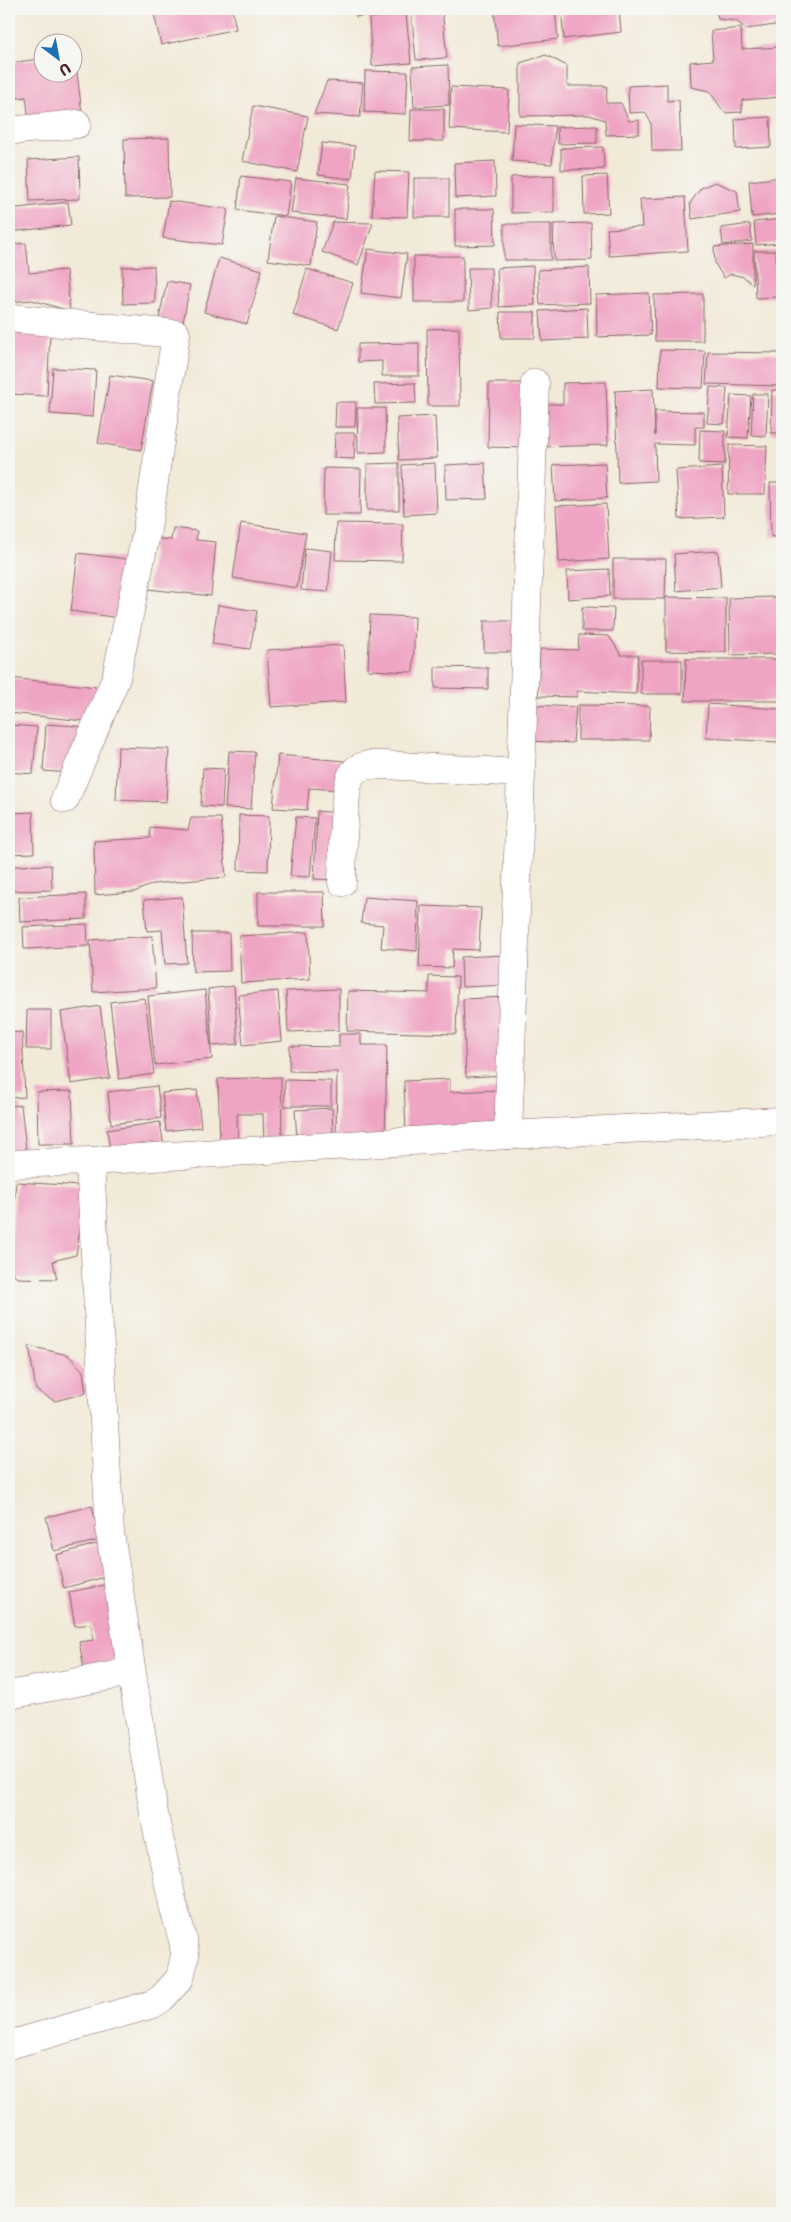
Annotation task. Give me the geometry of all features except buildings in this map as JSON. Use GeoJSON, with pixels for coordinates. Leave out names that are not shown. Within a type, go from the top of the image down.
{"type":"FeatureCollection","features":[{"type":"Feature","properties":{"kind":"street"},"geometry":{"type":"LineString","coordinates":[[9,131],[77,124]]}},
{"type":"Feature","properties":{"kind":"street"},"geometry":{"type":"LineString","coordinates":[[9,318],[176,334],[147,528],[116,678],[65,799]]}},
{"type":"Feature","properties":{"kind":"street"},"geometry":{"type":"LineString","coordinates":[[508,1135],[535,383]]}},
{"type":"Feature","properties":{"kind":"street"},"geometry":{"type":"LineString","coordinates":[[342,882],[348,782],[358,768],[364,765],[386,765],[520,772]]}},
{"type":"Feature","properties":{"kind":"street"},"geometry":{"type":"LineString","coordinates":[[9,1164],[90,1161],[508,1135],[782,1121]]}},
{"type":"Feature","properties":{"kind":"street"},"geometry":{"type":"LineString","coordinates":[[9,2044],[153,2004],[180,1978],[183,1968],[183,1940],[174,1909],[154,1814],[131,1672],[107,1497],[90,1161]]}},
{"type":"Feature","properties":{"kind":"street"},"geometry":{"type":"LineString","coordinates":[[9,1695],[131,1672]]}}]}
